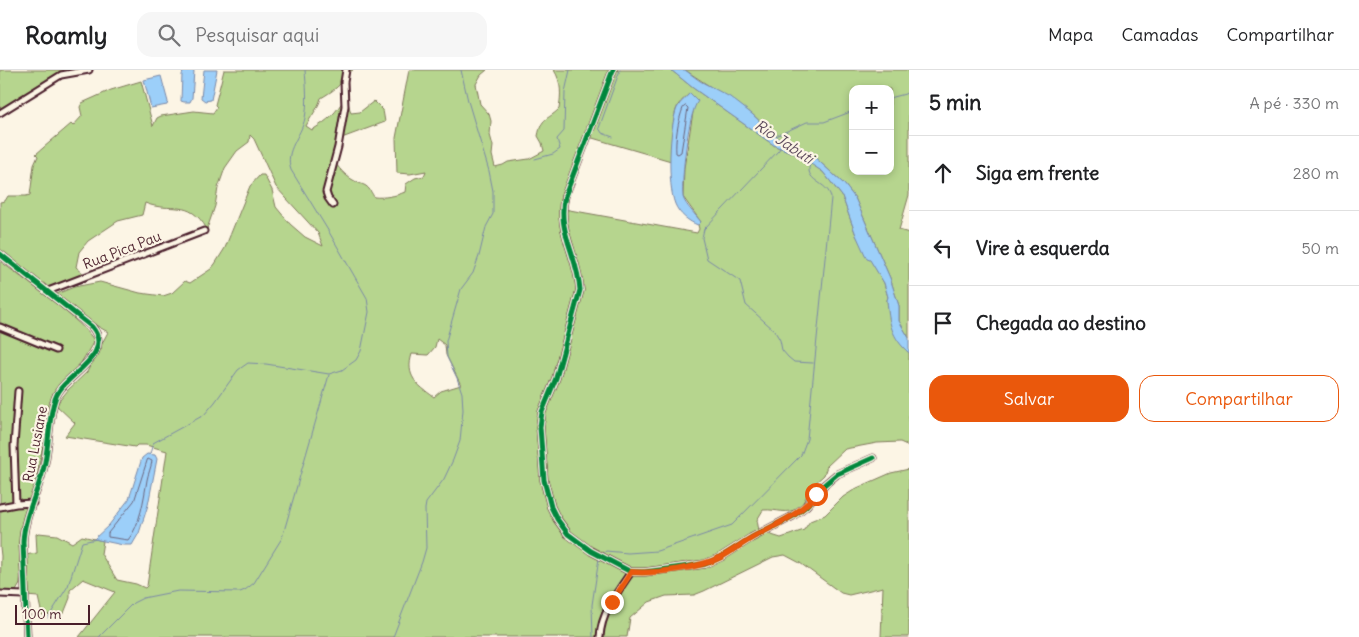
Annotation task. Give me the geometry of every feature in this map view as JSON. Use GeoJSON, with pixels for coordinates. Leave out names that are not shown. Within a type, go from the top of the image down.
{"type":"FeatureCollection","features":[{"type":"Feature","properties":{"kind":"street"},"geometry":{"type":"LineString","coordinates":[[0,118],[0,113],[61,75],[89,70]]}},
{"type":"Feature","properties":{"kind":"street"},"geometry":{"type":"LineString","coordinates":[[333,205],[327,195],[327,188],[338,147],[346,99],[344,82],[346,70]]}},
{"type":"Feature","properties":{"kind":"street"},"geometry":{"type":"LineString","coordinates":[[613,70],[565,196],[562,209],[562,222],[579,279],[580,294],[556,378],[545,402],[540,422],[545,486],[551,507],[557,519],[568,534],[581,544],[631,572],[694,566],[721,557],[751,538],[793,516],[806,506],[837,474],[873,458]]}},
{"type":"Feature","properties":{"kind":"street","name":"Rua Pica Pau"},"geometry":{"type":"LineString","coordinates":[[48,291],[204,231]]}},
{"type":"Feature","properties":{"kind":"street","name":"Rua Lusiane"},"geometry":{"type":"LineString","coordinates":[[0,254],[92,327],[98,339],[90,361],[65,384],[57,395],[45,462],[24,532],[24,594],[27,637]]}},
{"type":"Feature","properties":{"kind":"street"},"geometry":{"type":"LineString","coordinates":[[0,327],[56,350]]}},
{"type":"Feature","properties":{"kind":"street"},"geometry":{"type":"LineString","coordinates":[[16,504],[14,446],[18,391]]}},
{"type":"Feature","properties":{"kind":"street"},"geometry":{"type":"LineString","coordinates":[[0,507],[33,503]]}},
{"type":"Feature","properties":{"kind":"street"},"geometry":{"type":"LineString","coordinates":[[600,637],[601,627],[608,608],[631,572]]}},
{"type":"Feature","properties":{"kind":"street"},"geometry":{"type":"LineString","coordinates":[[0,594],[24,594]]}},
{"type":"Feature","properties":{"kind":"green space"},"geometry":{"type":"Polygon","coordinates":[[[0,70],[82,70],[46,83],[7,112],[0,115],[0,70]]]}},
{"type":"Feature","properties":{"kind":"green space"},"geometry":{"type":"Polygon","coordinates":[[[224,70],[353,70],[346,74],[336,88],[321,98],[306,126],[312,130],[323,123],[332,116],[346,96],[351,113],[360,112],[374,101],[383,110],[385,122],[339,139],[333,160],[347,176],[367,187],[374,197],[386,197],[405,192],[406,184],[415,178],[424,176],[426,171],[410,174],[397,173],[396,138],[409,70],[487,70],[481,75],[476,84],[480,104],[489,114],[491,121],[490,135],[495,167],[508,162],[529,159],[544,151],[538,136],[541,125],[559,109],[560,104],[560,84],[554,70],[671,70],[693,88],[775,146],[794,153],[823,172],[842,196],[856,235],[884,283],[895,335],[909,353],[909,446],[900,442],[877,443],[845,449],[827,466],[824,475],[812,486],[800,508],[785,511],[763,510],[757,520],[759,531],[781,538],[804,530],[810,521],[825,515],[843,497],[857,488],[891,473],[909,469],[909,637],[881,637],[883,587],[849,595],[841,593],[800,563],[785,555],[773,557],[694,595],[666,596],[649,602],[630,618],[627,637],[79,637],[115,592],[83,579],[70,590],[70,598],[64,613],[42,615],[38,597],[26,596],[27,573],[25,555],[37,553],[36,534],[39,533],[57,535],[72,543],[82,536],[103,541],[101,554],[117,580],[145,588],[147,586],[167,451],[146,445],[137,445],[135,447],[65,436],[75,423],[56,405],[68,390],[87,372],[108,332],[90,322],[54,295],[74,287],[100,282],[140,293],[163,296],[172,293],[185,281],[190,283],[211,269],[215,264],[225,248],[250,186],[260,175],[264,175],[272,190],[276,207],[290,224],[305,237],[323,246],[318,233],[276,187],[254,139],[250,135],[249,142],[237,151],[225,168],[207,229],[200,219],[186,210],[145,203],[142,215],[118,221],[88,241],[79,252],[76,267],[85,275],[46,288],[0,252],[0,202],[5,201],[8,196],[30,195],[34,165],[38,156],[36,154],[71,124],[73,126],[82,116],[80,107],[82,103],[111,90],[141,81],[153,126],[157,118],[161,116],[194,111],[213,113],[217,107],[215,105],[224,70]],[[690,93],[678,105],[674,117],[671,161],[589,137],[562,205],[564,209],[697,233],[698,225],[701,222],[683,197],[684,168],[694,106],[690,93]],[[437,339],[435,347],[428,355],[412,354],[410,362],[411,374],[414,379],[434,397],[441,391],[461,385],[446,355],[445,345],[437,339]]]}},
{"type":"Feature","properties":{"kind":"green space"},"geometry":{"type":"Polygon","coordinates":[[[685,70],[909,70],[909,195],[899,230],[909,233],[909,338],[899,321],[899,306],[890,278],[855,198],[844,184],[810,153],[780,140],[752,114],[685,70]]]}},
{"type":"Feature","properties":{"kind":"green space"},"geometry":{"type":"Polygon","coordinates":[[[0,261],[79,323],[94,341],[81,363],[54,392],[32,500],[21,530],[19,544],[20,584],[16,591],[0,591],[0,261]]]}},
{"type":"Feature","properties":{"kind":"water"},"geometry":{"type":"Polygon","coordinates":[[[204,70],[217,70],[211,100],[205,101],[201,98],[204,70]]]}},
{"type":"Feature","properties":{"kind":"water","name":"Rio Jabuti"},"geometry":{"type":"Polygon","coordinates":[[[671,70],[685,70],[700,81],[730,97],[780,140],[810,153],[844,184],[855,198],[890,278],[899,306],[899,321],[909,338],[909,353],[898,341],[892,329],[888,297],[884,283],[870,260],[867,259],[842,196],[823,172],[794,153],[775,146],[693,88],[671,70]]]}},
{"type":"Feature","properties":{"kind":"water"},"geometry":{"type":"Polygon","coordinates":[[[194,71],[192,98],[190,102],[184,102],[181,101],[182,75],[183,72],[194,71]]]}},
{"type":"Feature","properties":{"kind":"water"},"geometry":{"type":"Polygon","coordinates":[[[161,76],[168,102],[167,105],[151,108],[144,80],[161,76]]]}},
{"type":"Feature","properties":{"kind":"water"},"geometry":{"type":"Polygon","coordinates":[[[690,93],[698,101],[691,119],[686,147],[683,197],[688,207],[701,222],[698,225],[691,222],[677,208],[672,195],[670,170],[674,117],[678,106],[690,93]]]}},
{"type":"Feature","properties":{"kind":"water"},"geometry":{"type":"Polygon","coordinates":[[[147,454],[155,455],[157,459],[148,505],[139,533],[132,545],[94,539],[109,525],[129,499],[142,458],[147,454]]]}},
{"type":"Feature","properties":{"kind":"waterway"},"geometry":{"type":"LineString","coordinates":[[150,454],[153,443],[204,415],[238,370],[248,363],[329,374],[342,370],[356,360],[361,351],[369,312],[367,298],[291,170],[289,163],[291,150],[305,118],[307,100],[305,70]]}},
{"type":"Feature","properties":{"kind":"waterway"},"geometry":{"type":"LineString","coordinates":[[393,637],[426,548],[426,503],[444,479],[460,441],[463,410],[462,393],[447,357],[446,341],[461,289],[473,273],[486,227],[493,214],[493,191],[489,171],[468,101],[461,70]]}},
{"type":"Feature","properties":{"kind":"waterway"},"geometry":{"type":"LineString","coordinates":[[535,159],[553,154],[560,149],[557,139],[564,131],[565,92],[570,70]]}},
{"type":"Feature","properties":{"kind":"waterway"},"geometry":{"type":"LineString","coordinates":[[613,137],[602,133],[599,128],[620,70]]}},
{"type":"Feature","properties":{"kind":"waterway"},"geometry":{"type":"LineString","coordinates":[[894,97],[909,91]]}},
{"type":"Feature","properties":{"kind":"waterway","name":"Rio Jabuti"},"geometry":{"type":"LineString","coordinates":[[776,136],[807,122],[824,122],[849,113]]}},
{"type":"Feature","properties":{"kind":"waterway","name":"Rio Jabuti"},"geometry":{"type":"LineString","coordinates":[[780,147],[704,229],[702,238],[707,259],[740,281],[746,305],[774,330],[780,340],[782,350],[788,357],[794,362],[813,363]]}},
{"type":"Feature","properties":{"kind":"waterway","name":"Rio Jabuti"},"geometry":{"type":"LineString","coordinates":[[601,555],[606,551],[628,553],[657,551],[732,525],[801,455],[807,439],[831,198],[826,188],[812,178],[809,169],[811,162]]}},
{"type":"Feature","properties":{"kind":"waterway"},"geometry":{"type":"LineString","coordinates":[[99,637],[133,603],[143,598],[178,591],[240,592],[254,583],[282,538],[329,375]]}},
{"type":"Feature","properties":{"kind":"waterway"},"geometry":{"type":"LineString","coordinates":[[48,618],[68,586],[82,542],[97,539]]}},
{"type":"Feature","properties":{"kind":"waterway"},"geometry":{"type":"LineString","coordinates":[[593,637],[592,605],[599,558]]}},
{"type":"Feature","properties":{"kind":"cycle path"},"geometry":{"type":"LineString","coordinates":[[613,70],[565,196],[563,208],[565,232],[576,266],[580,290],[556,378],[542,412],[540,427],[544,480],[551,507],[557,519],[568,534],[591,551],[631,572],[645,572],[705,564],[721,557],[751,538],[793,516],[806,506],[824,485],[837,474],[873,458]]}},
{"type":"Feature","properties":{"kind":"cycle path"},"geometry":{"type":"LineString","coordinates":[[0,254],[92,327],[97,336],[98,345],[88,362],[64,384],[53,405],[45,462],[24,532],[27,637]]}},
{"type":"Feature","properties":{"kind":"route"},"geometry":{"type":"LineString","coordinates":[[612,602],[631,572],[683,568],[715,560],[793,516],[806,506],[816,494]]}}]}
